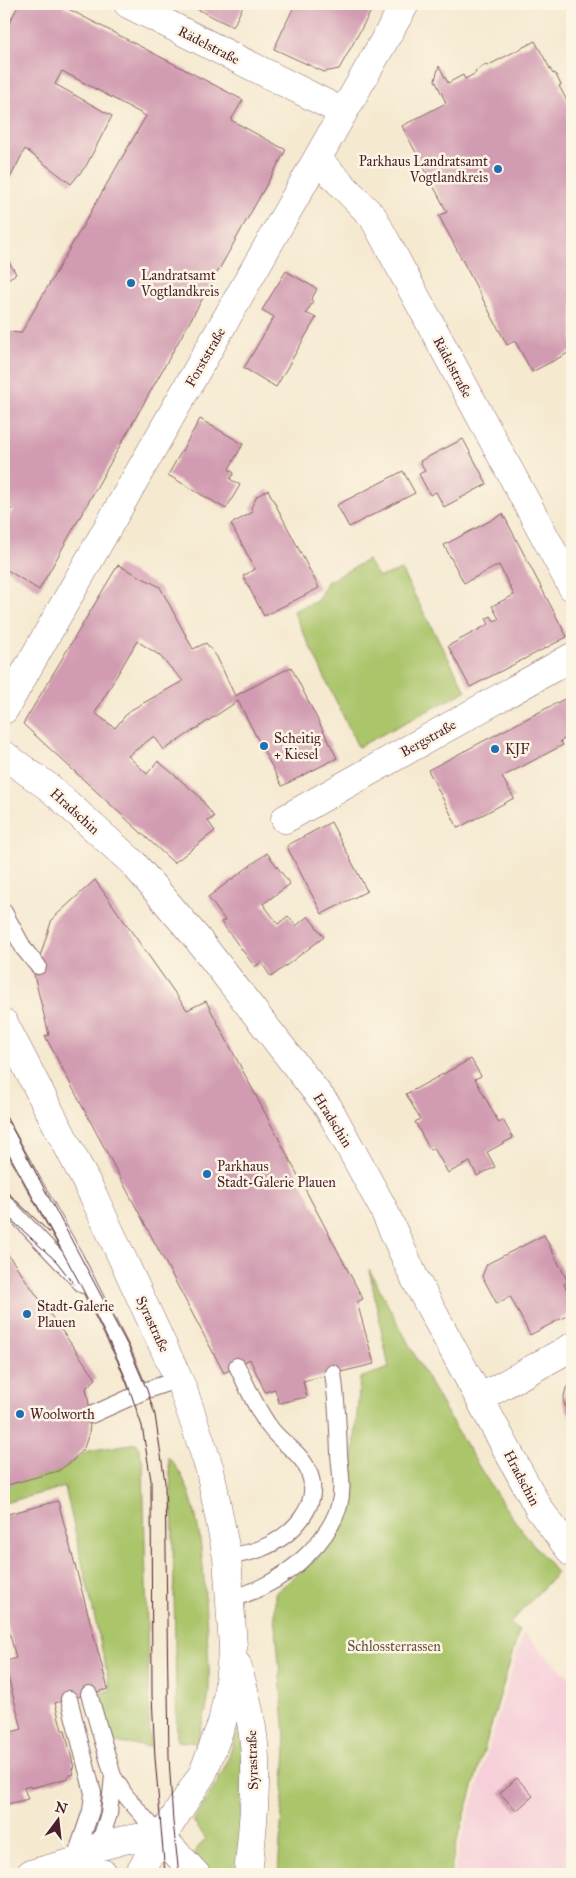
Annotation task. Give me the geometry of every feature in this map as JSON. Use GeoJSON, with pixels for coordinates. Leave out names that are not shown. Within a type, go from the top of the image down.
{"type":"FeatureCollection","features":[{"type":"Feature","properties":{"kind":"street","name":"Rädelstraße"},"geometry":{"type":"LineString","coordinates":[[128,4],[343,112]]}},
{"type":"Feature","properties":{"kind":"street","name":"Forststraße"},"geometry":{"type":"LineString","coordinates":[[4,710],[405,4]]}},
{"type":"Feature","properties":{"kind":"street","name":"Rädelstraße"},"geometry":{"type":"LineString","coordinates":[[317,159],[372,217],[572,587]]}},
{"type":"Feature","properties":{"kind":"street","name":"Bergstraße"},"geometry":{"type":"LineString","coordinates":[[284,819],[572,657]]}},
{"type":"Feature","properties":{"kind":"street","name":"Hradschin"},"geometry":{"type":"LineString","coordinates":[[4,755],[50,788],[133,864],[196,937],[328,1107],[383,1208],[414,1277],[539,1509],[572,1553]]}},
{"type":"Feature","properties":{"kind":"street","name":"Syrastraße"},"geometry":{"type":"LineString","coordinates":[[4,1023],[93,1195],[179,1379],[198,1429],[210,1470],[227,1557],[233,1647],[248,1710],[255,1759],[253,1825],[248,1874]]}},
{"type":"Feature","properties":{"kind":"street"},"geometry":{"type":"LineString","coordinates":[[480,1398],[572,1347]]}},
{"type":"Feature","properties":{"kind":"street","name":"Syrastraße"},"geometry":{"type":"LineString","coordinates":[[138,1874],[203,1773],[222,1723],[233,1647]]}},
{"type":"Feature","properties":{"kind":"street"},"geometry":{"type":"LineString","coordinates":[[30,1874],[74,1862],[98,1847],[144,1837],[162,1838],[196,1874]]}},
{"type":"Feature","properties":{"kind":"street"},"geometry":{"type":"LineString","coordinates":[[74,1862],[104,1874]]}},
{"type":"Feature","properties":{"kind":"lane"},"geometry":{"type":"LineString","coordinates":[[4,912],[24,949],[38,966]]}},
{"type":"Feature","properties":{"kind":"lane"},"geometry":{"type":"LineString","coordinates":[[4,1130],[75,1258],[126,1357],[140,1393]]}},
{"type":"Feature","properties":{"kind":"lane"},"geometry":{"type":"LineString","coordinates":[[4,1202],[93,1296]]}},
{"type":"Feature","properties":{"kind":"lane"},"geometry":{"type":"LineString","coordinates":[[227,1557],[260,1549],[279,1539],[295,1527],[312,1497],[313,1482],[308,1468],[300,1457],[274,1433],[262,1417],[238,1366]]}},
{"type":"Feature","properties":{"kind":"lane"},"geometry":{"type":"LineString","coordinates":[[230,1600],[263,1587],[289,1570],[319,1543],[332,1524],[340,1505],[342,1486],[337,1400],[333,1373]]}},
{"type":"Feature","properties":{"kind":"lane"},"geometry":{"type":"LineString","coordinates":[[91,1415],[140,1393],[179,1379]]}},
{"type":"Feature","properties":{"kind":"lane"},"geometry":{"type":"LineString","coordinates":[[89,1694],[113,1776],[125,1795],[162,1838]]}},
{"type":"Feature","properties":{"kind":"lane"},"geometry":{"type":"LineString","coordinates":[[69,1699],[93,1793],[91,1810],[74,1862]]}},
{"type":"Feature","properties":{"kind":"lane"},"geometry":{"type":"LineString","coordinates":[[98,1847],[109,1814],[113,1776]]}},
{"type":"Feature","properties":{"kind":"shaded area"},"geometry":{"type":"Polygon","coordinates":[[[523,1633],[572,1680],[572,1874],[454,1874],[460,1845],[523,1633]]]}},
{"type":"Feature","properties":{"kind":"green space"},"geometry":{"type":"Polygon","coordinates":[[[367,560],[379,577],[401,570],[466,691],[358,747],[293,611],[317,601],[327,582],[367,560]]]}},
{"type":"Feature","properties":{"kind":"green space","name":"Schlossterrassen"},"geometry":{"type":"Polygon","coordinates":[[[369,1269],[467,1447],[503,1504],[557,1573],[510,1623],[519,1631],[456,1845],[450,1874],[278,1874],[286,1749],[275,1615],[275,1593],[330,1547],[350,1500],[360,1378],[389,1368],[369,1269]]]}},
{"type":"Feature","properties":{"kind":"green space"},"geometry":{"type":"Polygon","coordinates":[[[137,1443],[143,1463],[150,1747],[111,1742],[98,1694],[111,1690],[65,1487],[4,1503],[4,1485],[58,1471],[88,1451],[137,1443]]]}},
{"type":"Feature","properties":{"kind":"green space"},"geometry":{"type":"Polygon","coordinates":[[[168,1457],[188,1489],[199,1531],[202,1553],[209,1691],[197,1743],[177,1741],[172,1493],[168,1457]]]}},
{"type":"Feature","properties":{"kind":"green space"},"geometry":{"type":"Polygon","coordinates":[[[239,1726],[243,1727],[240,1874],[214,1874],[193,1853],[206,1839],[193,1821],[218,1781],[227,1762],[239,1726]]]}},
{"type":"Feature","properties":{"kind":"building","name":"Landratsamt Vogtlandkreis"},"geometry":{"type":"Polygon","coordinates":[[[19,4],[59,4],[243,100],[231,120],[286,150],[39,590],[4,568],[4,522],[13,511],[4,501],[4,332],[21,333],[146,116],[62,71],[55,84],[112,116],[86,166],[71,184],[25,149],[4,190],[4,34],[19,4]]]}},
{"type":"Feature","properties":{"kind":"building"},"geometry":{"type":"Polygon","coordinates":[[[187,4],[244,4],[233,27],[187,4]]]}},
{"type":"Feature","properties":{"kind":"building"},"geometry":{"type":"Polygon","coordinates":[[[295,4],[304,4],[315,9],[318,4],[375,4],[339,69],[324,72],[274,49],[295,4]]]}},
{"type":"Feature","properties":{"kind":"building","name":"Parkhaus Landratsamt Vogtlandkreis"},"geometry":{"type":"Polygon","coordinates":[[[535,41],[553,74],[555,73],[561,85],[559,86],[570,106],[572,105],[572,351],[532,372],[515,341],[507,345],[439,216],[447,212],[402,126],[446,103],[435,80],[439,66],[448,83],[463,75],[465,79],[476,73],[475,71],[486,64],[487,66],[535,41]]]}},
{"type":"Feature","properties":{"kind":"building"},"geometry":{"type":"Polygon","coordinates":[[[4,253],[16,274],[4,281],[4,253]]]}},
{"type":"Feature","properties":{"kind":"building"},"geometry":{"type":"Polygon","coordinates":[[[286,271],[317,289],[311,300],[313,302],[306,313],[316,318],[276,387],[244,368],[274,317],[262,310],[286,271]]]}},
{"type":"Feature","properties":{"kind":"building"},"geometry":{"type":"Polygon","coordinates":[[[200,419],[243,444],[229,469],[234,473],[230,479],[240,485],[226,509],[168,475],[200,419]]]}},
{"type":"Feature","properties":{"kind":"building"},"geometry":{"type":"Polygon","coordinates":[[[463,439],[487,484],[444,507],[436,492],[430,495],[419,474],[425,471],[420,461],[463,439]]]}},
{"type":"Feature","properties":{"kind":"building"},"geometry":{"type":"Polygon","coordinates":[[[403,471],[415,493],[349,527],[337,505],[403,471]]]}},
{"type":"Feature","properties":{"kind":"building"},"geometry":{"type":"Polygon","coordinates":[[[268,490],[319,588],[264,616],[243,576],[255,569],[231,524],[253,512],[251,508],[257,496],[268,490]]]}},
{"type":"Feature","properties":{"kind":"building"},"geometry":{"type":"Polygon","coordinates":[[[503,514],[567,637],[470,687],[448,646],[489,624],[486,619],[491,616],[494,621],[499,619],[492,606],[514,595],[499,565],[464,583],[444,545],[503,514]]]}},
{"type":"Feature","properties":{"kind":"building"},"geometry":{"type":"Polygon","coordinates":[[[118,565],[160,587],[193,649],[206,643],[217,657],[235,696],[291,667],[337,758],[282,786],[238,701],[164,750],[154,736],[128,756],[147,774],[158,761],[199,796],[214,817],[208,821],[215,831],[174,863],[23,724],[118,565]],[[137,641],[95,713],[115,728],[129,711],[183,681],[159,655],[137,641]]]}},
{"type":"Feature","properties":{"kind":"building"},"geometry":{"type":"Polygon","coordinates":[[[572,695],[572,743],[569,737],[560,741],[563,745],[502,777],[514,798],[458,828],[428,770],[572,695]]]}},
{"type":"Feature","properties":{"kind":"building"},"geometry":{"type":"Polygon","coordinates":[[[331,822],[367,891],[322,914],[287,847],[331,822]]]}},
{"type":"Feature","properties":{"kind":"building"},"geometry":{"type":"Polygon","coordinates":[[[267,853],[290,884],[263,904],[278,924],[288,916],[296,926],[308,916],[324,937],[271,977],[261,962],[255,967],[221,922],[225,920],[208,897],[267,853]]]}},
{"type":"Feature","properties":{"kind":"building","name":"Parkhaus Stadt-Galerie Plauen"},"geometry":{"type":"Polygon","coordinates":[[[95,880],[187,1010],[206,1001],[363,1299],[357,1302],[374,1364],[303,1381],[307,1397],[279,1403],[275,1389],[265,1392],[250,1359],[224,1373],[45,1036],[49,1035],[34,975],[52,919],[95,880]]]}},
{"type":"Feature","properties":{"kind":"building"},"geometry":{"type":"Polygon","coordinates":[[[471,1059],[481,1076],[475,1079],[499,1123],[503,1120],[513,1138],[487,1152],[495,1167],[477,1176],[470,1162],[448,1173],[434,1148],[430,1150],[415,1122],[420,1119],[406,1094],[471,1059]]]}},
{"type":"Feature","properties":{"kind":"building"},"geometry":{"type":"Polygon","coordinates":[[[544,1235],[568,1282],[564,1284],[572,1300],[572,1313],[530,1335],[510,1296],[497,1304],[482,1276],[487,1264],[544,1235]]]}},
{"type":"Feature","properties":{"kind":"building","name":"Stadt-Galerie Plauen"},"geometry":{"type":"Polygon","coordinates":[[[4,1249],[96,1379],[86,1388],[91,1415],[89,1433],[84,1448],[71,1462],[58,1471],[4,1486],[4,1249]]]}},
{"type":"Feature","properties":{"kind":"building"},"geometry":{"type":"Polygon","coordinates":[[[572,1385],[572,1420],[563,1401],[566,1388],[572,1385]]]}},
{"type":"Feature","properties":{"kind":"building"},"geometry":{"type":"Polygon","coordinates":[[[58,1501],[108,1689],[55,1703],[62,1730],[65,1730],[74,1774],[68,1776],[68,1778],[31,1788],[30,1786],[24,1788],[28,1799],[4,1805],[4,1734],[22,1729],[4,1662],[16,1658],[4,1612],[4,1515],[58,1501]]]}},
{"type":"Feature","properties":{"kind":"building"},"geometry":{"type":"Polygon","coordinates":[[[517,1778],[533,1796],[516,1811],[500,1793],[517,1778]]]}},
{"type":"Feature","properties":{"kind":"tram line"},"geometry":{"type":"LineString","coordinates":[[4,1113],[129,1348],[147,1390],[155,1415],[165,1482],[169,1758],[173,1822],[179,1874]]}},
{"type":"Feature","properties":{"kind":"tram line"},"geometry":{"type":"LineString","coordinates":[[4,1145],[78,1280],[117,1358],[142,1426],[151,1480],[152,1695],[155,1758],[165,1874]]}},
{"type":"Feature","properties":{"kind":"tram line"},"geometry":{"type":"LineString","coordinates":[[4,1189],[49,1232]]}},
{"type":"Feature","properties":{"kind":"tram line"},"geometry":{"type":"LineString","coordinates":[[4,1213],[56,1261],[74,1284]]}},
{"type":"Feature","properties":{"kind":"place","name":"Parkhaus Landratsamt Vogtlandkreis"},"geometry":{"type":"Point","coordinates":[498,169]}},
{"type":"Feature","properties":{"kind":"place","name":"Landratsamt Vogtlandkreis"},"geometry":{"type":"Point","coordinates":[131,283]}},
{"type":"Feature","properties":{"kind":"place","name":"Scheitig + Kiesel"},"geometry":{"type":"Point","coordinates":[264,746]}},
{"type":"Feature","properties":{"kind":"place","name":"KJF"},"geometry":{"type":"Point","coordinates":[495,749]}},
{"type":"Feature","properties":{"kind":"place","name":"Parkhaus Stadt-Galerie Plauen"},"geometry":{"type":"Point","coordinates":[207,1174]}},
{"type":"Feature","properties":{"kind":"place","name":"Stadt-Galerie Plauen"},"geometry":{"type":"Point","coordinates":[27,1314]}},
{"type":"Feature","properties":{"kind":"place","name":"Woolworth"},"geometry":{"type":"Point","coordinates":[20,1414]}}]}
